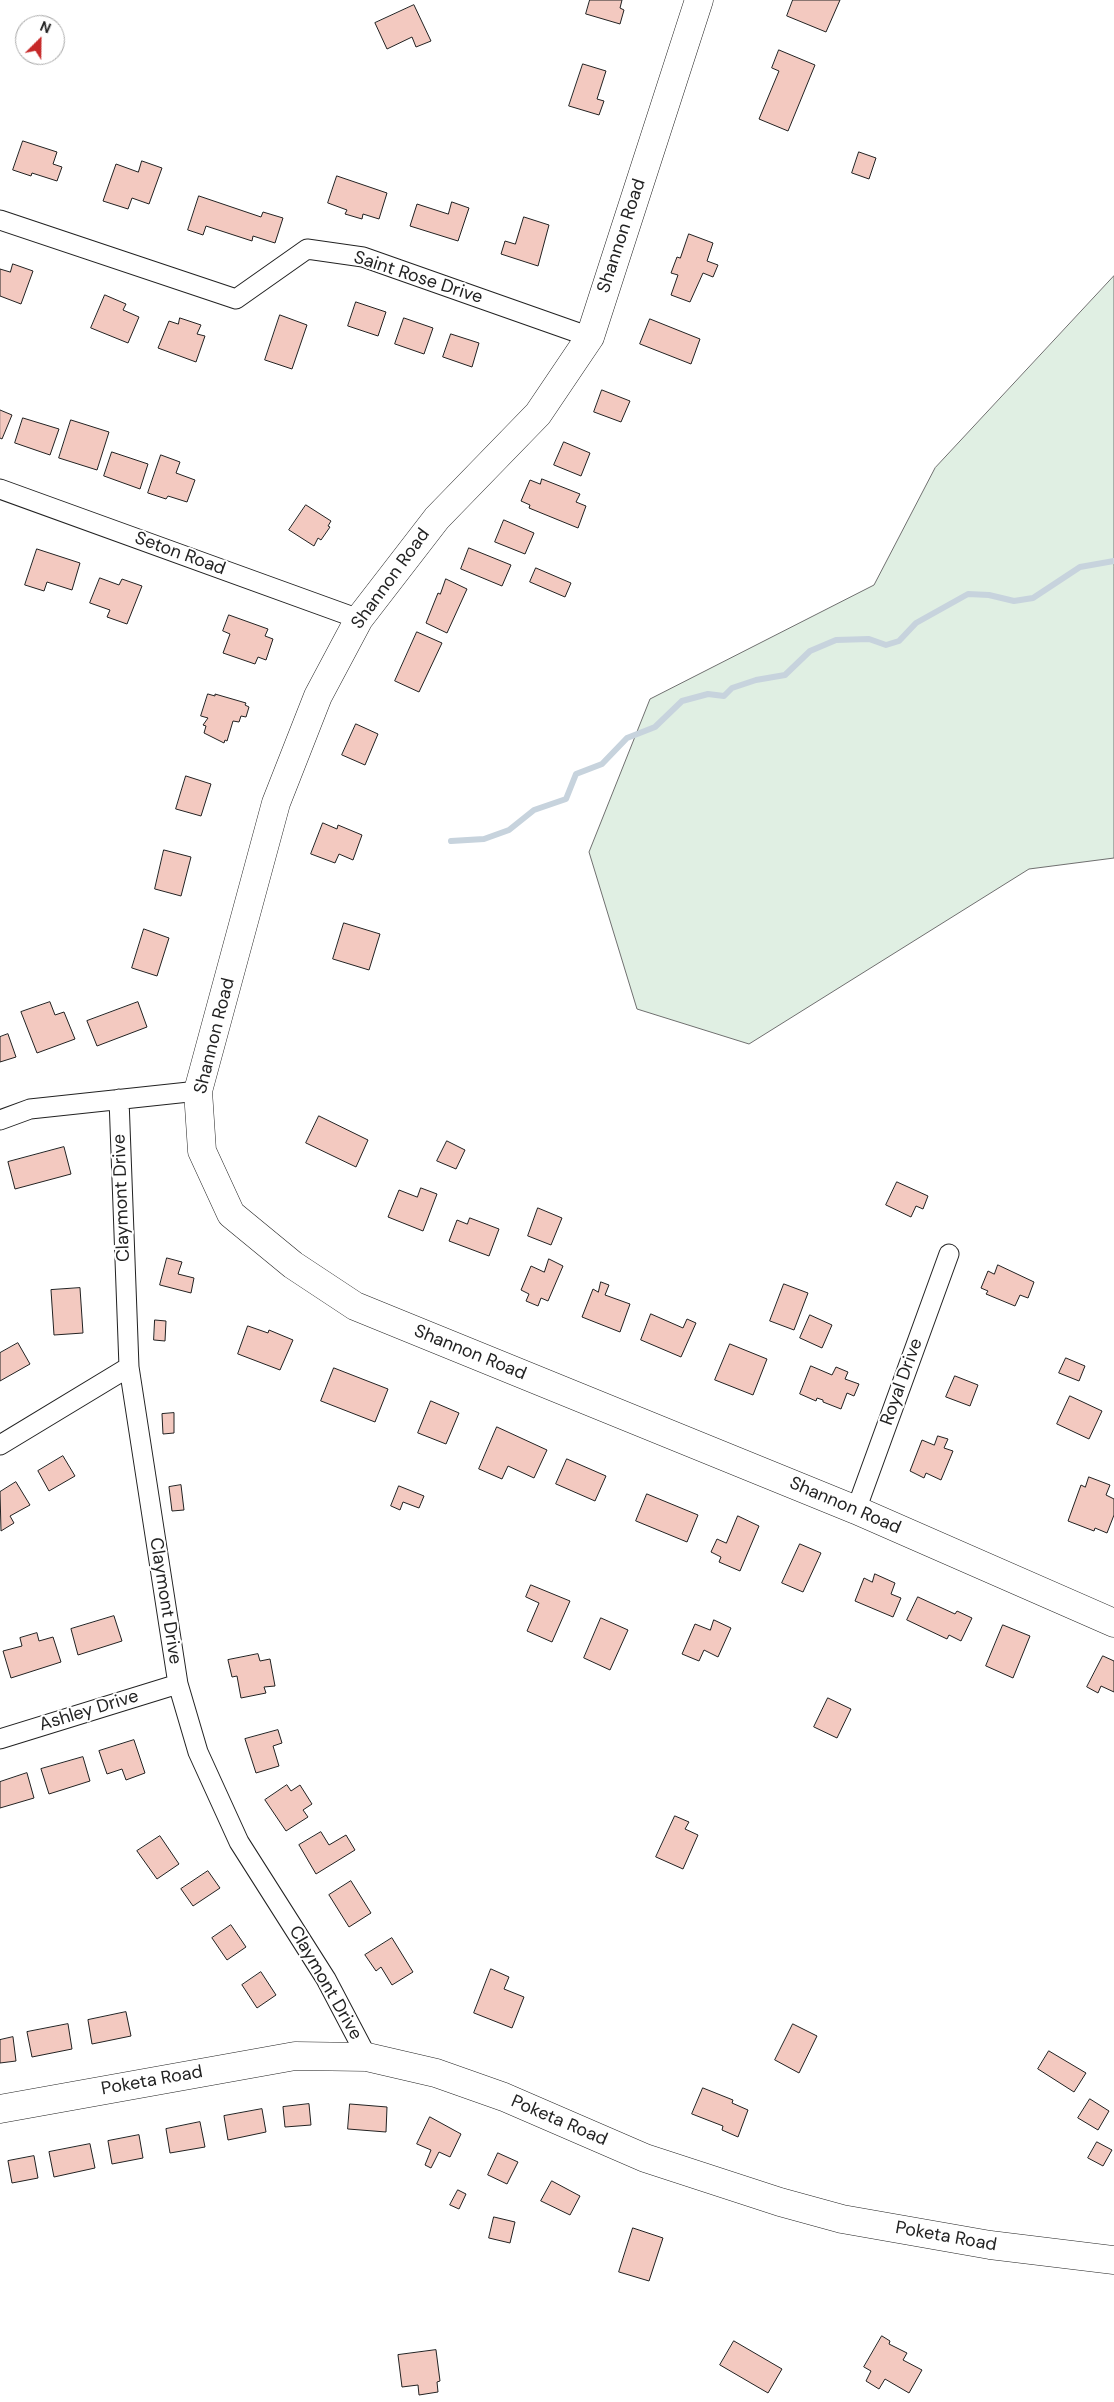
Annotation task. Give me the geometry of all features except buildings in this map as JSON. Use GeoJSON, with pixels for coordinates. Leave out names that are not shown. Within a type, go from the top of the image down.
{"type":"FeatureCollection","features":[{"type":"Feature","properties":{"kind":"street","name":"Shannon Road"},"geometry":{"type":"LineString","coordinates":[[699,0],[590,337],[538,414],[437,518],[359,619],[318,696],[276,803],[198,1091],[202,1150],[231,1214],[293,1265],[355,1306],[856,1510],[1114,1623]]}},
{"type":"Feature","properties":{"kind":"street","name":"Saint Rose Drive"},"geometry":{"type":"LineString","coordinates":[[0,220],[236,299],[306,249],[363,257],[590,337]]}},
{"type":"Feature","properties":{"kind":"street","name":"Seton Road"},"geometry":{"type":"LineString","coordinates":[[0,489],[359,619]]}},
{"type":"Feature","properties":{"kind":"street"},"geometry":{"type":"LineString","coordinates":[[0,1120],[30,1109],[198,1091]]}},
{"type":"Feature","properties":{"kind":"street","name":"Claymont Drive"},"geometry":{"type":"LineString","coordinates":[[119,1099],[129,1367],[178,1684],[198,1752],[239,1842],[326,1979],[368,2057]]}},
{"type":"Feature","properties":{"kind":"street","name":"Royal Drive"},"geometry":{"type":"LineString","coordinates":[[856,1510],[949,1254]]}},
{"type":"Feature","properties":{"kind":"street"},"geometry":{"type":"LineString","coordinates":[[0,1445],[129,1367]]}},
{"type":"Feature","properties":{"kind":"street","name":"Ashley Drive"},"geometry":{"type":"LineString","coordinates":[[0,1739],[178,1684]]}},
{"type":"Feature","properties":{"kind":"street","name":"Poketa Road"},"geometry":{"type":"LineString","coordinates":[[0,2109],[295,2056],[368,2057],[436,2073],[504,2098],[645,2158],[798,2207],[842,2219],[990,2245],[1114,2260]]}},
{"type":"Feature","properties":{"kind":"green space"},"geometry":{"type":"Polygon","coordinates":[[[1114,276],[1114,858],[1029,869],[749,1044],[637,1009],[589,852],[650,699],[874,585],[935,468],[1114,276]]]}},
{"type":"Feature","properties":{"kind":"waterway"},"geometry":{"type":"LineString","coordinates":[[451,841],[484,839],[509,830],[534,810],[566,799],[576,774],[602,764],[627,738],[655,727],[682,701],[708,694],[724,696],[732,688],[756,680],[785,675],[810,651],[836,640],[869,639],[886,645],[899,641],[916,623],[968,594],[989,595],[1014,601],[1033,598],[1080,567],[1114,561]]}}]}
